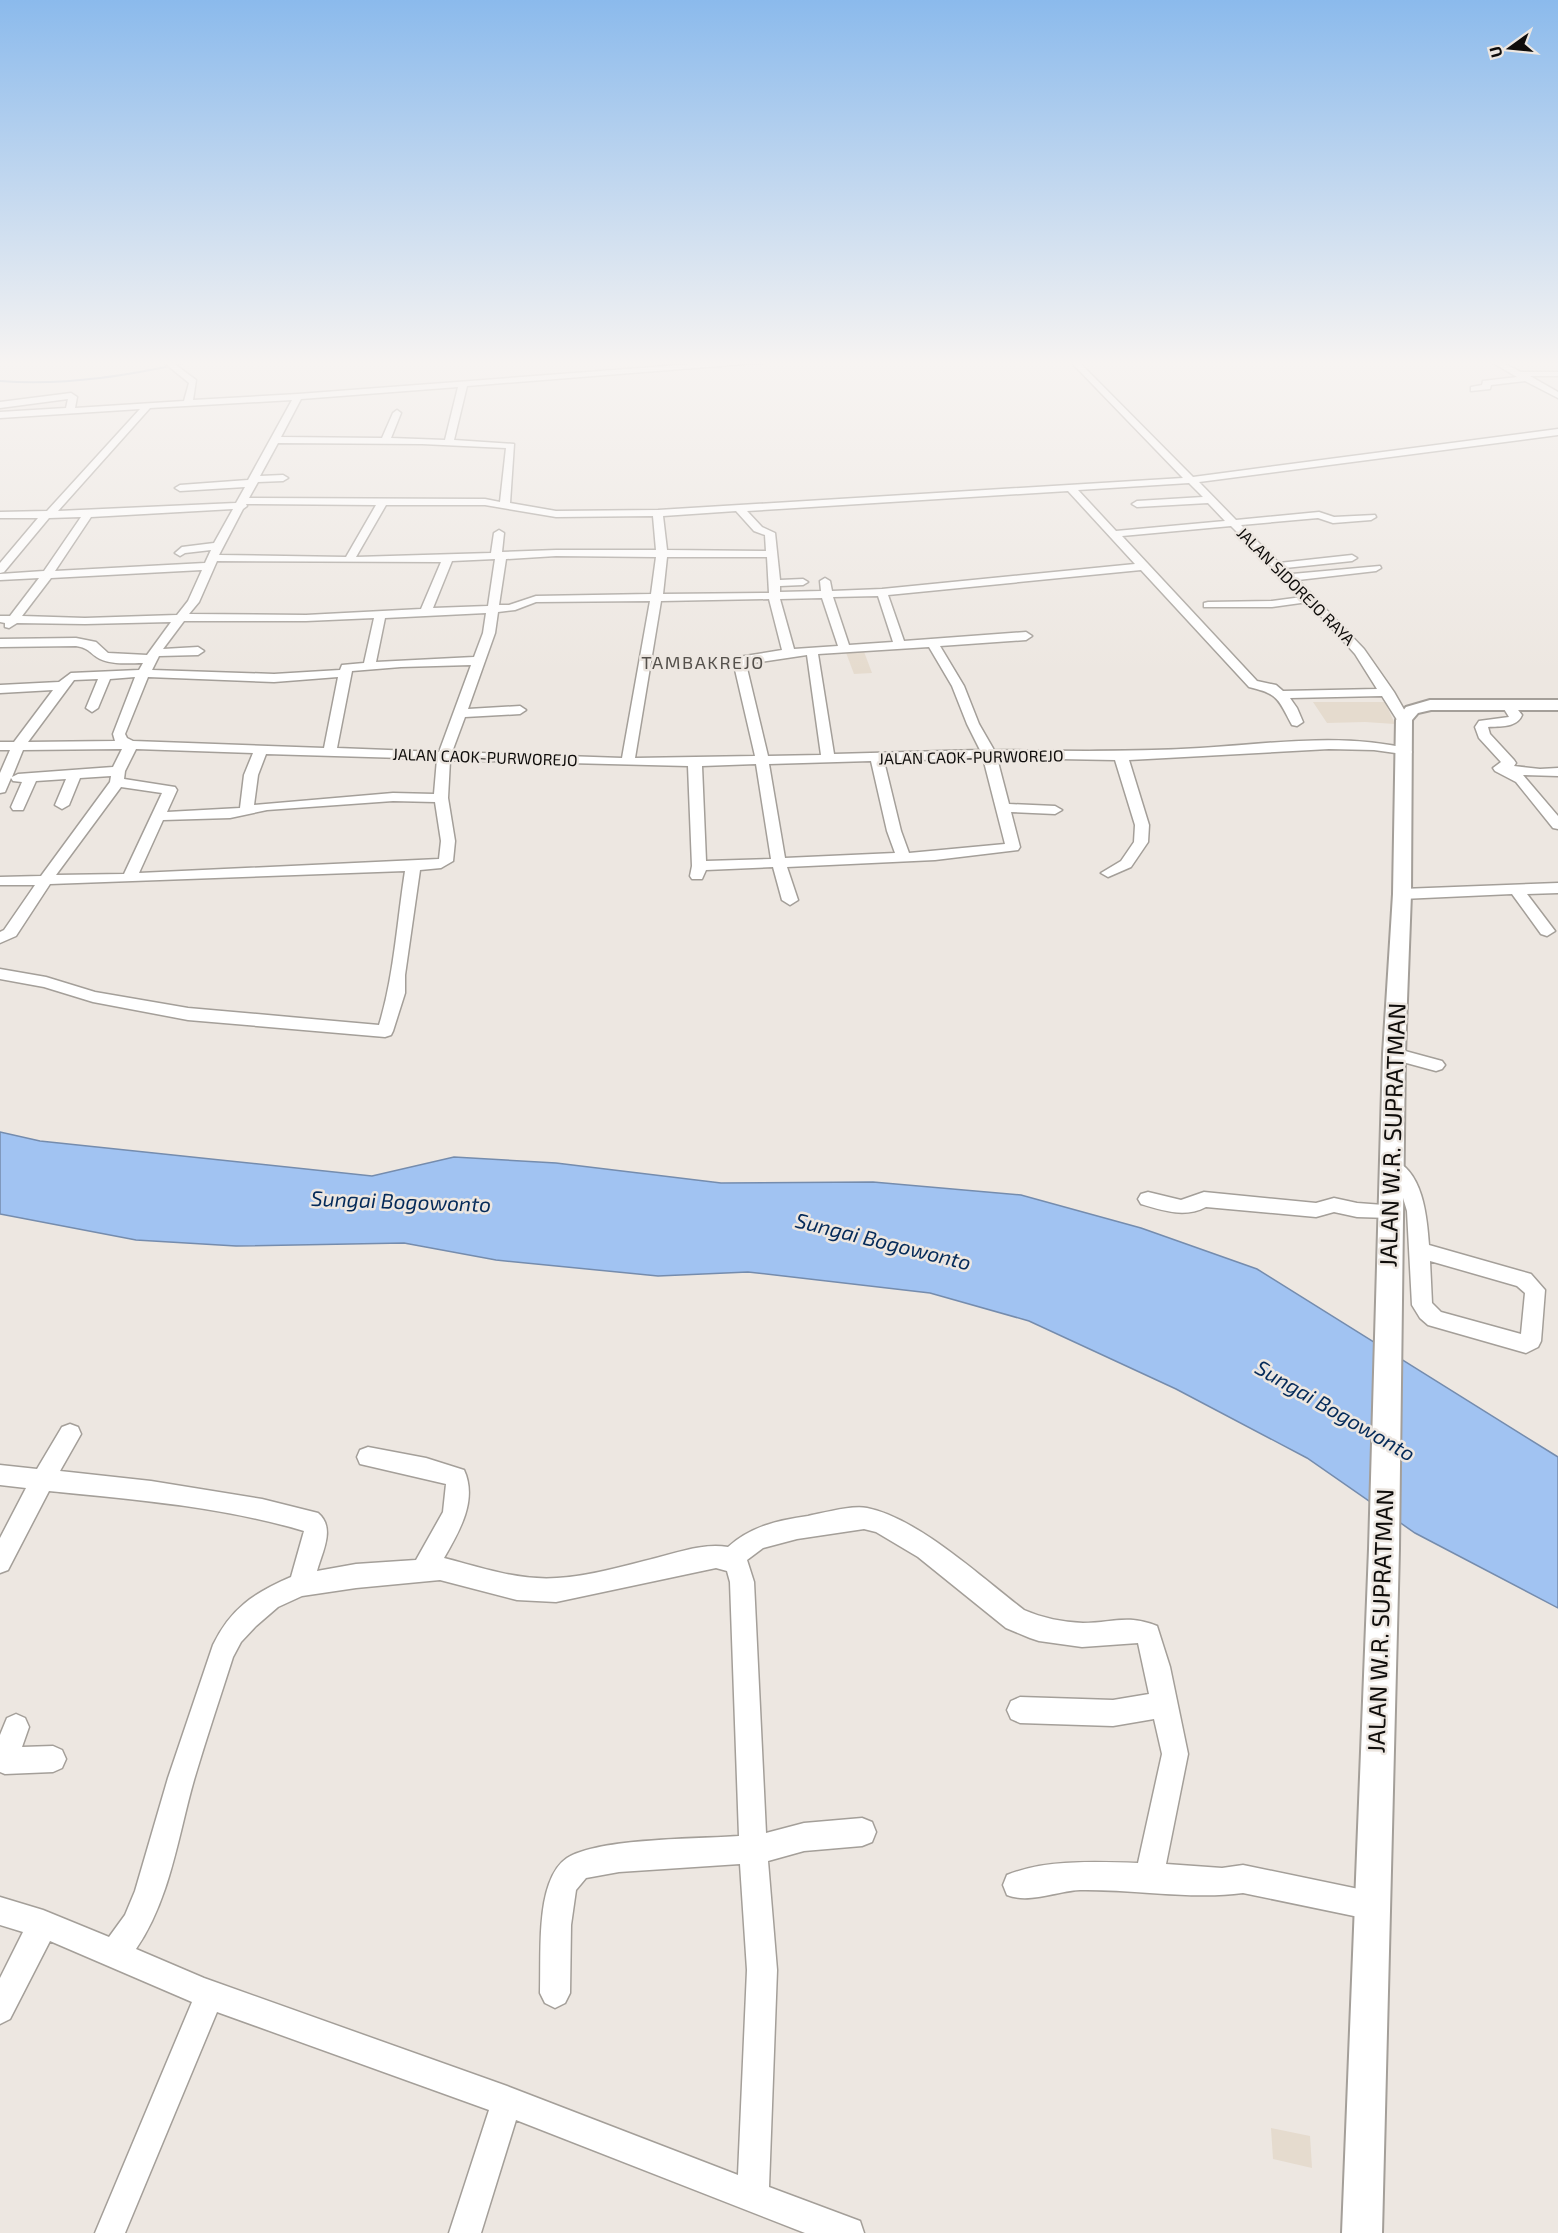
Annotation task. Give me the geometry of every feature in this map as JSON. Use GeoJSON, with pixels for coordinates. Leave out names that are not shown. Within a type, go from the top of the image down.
{"type":"FeatureCollection","features":[{"type":"Feature","properties":{"kind":"main road"},"geometry":{"type":"LineString","coordinates":[[1404,720],[1418,707],[1447,704],[1558,705]]}},
{"type":"Feature","properties":{"kind":"main road","name":"JALAN W.R. SUPRATMAN"},"geometry":{"type":"LineString","coordinates":[[1362,2233],[1384,1549],[1391,1166],[1402,894],[1404,720]]}},
{"type":"Feature","properties":{"kind":"street"},"geometry":{"type":"LineString","coordinates":[[0,570],[94,464]]}},
{"type":"Feature","properties":{"kind":"street"},"geometry":{"type":"LineString","coordinates":[[0,938],[10,933],[117,776],[131,744],[121,740],[119,734],[136,687],[153,656],[193,602],[218,546],[264,464]]}},
{"type":"Feature","properties":{"kind":"street"},"geometry":{"type":"LineString","coordinates":[[505,504],[509,464]]}},
{"type":"Feature","properties":{"kind":"street","name":"JALAN SIDOREJO RAYA"},"geometry":{"type":"LineString","coordinates":[[1176,464],[1368,660],[1404,720]]}},
{"type":"Feature","properties":{"kind":"street"},"geometry":{"type":"LineString","coordinates":[[0,515],[88,514],[243,503],[382,502],[505,504],[563,515],[658,513],[1192,480],[1312,464]]}},
{"type":"Feature","properties":{"kind":"street"},"geometry":{"type":"LineString","coordinates":[[180,488],[284,478]]}},
{"type":"Feature","properties":{"kind":"street"},"geometry":{"type":"LineString","coordinates":[[1071,488],[1255,686],[1272,688],[1280,695],[1291,708],[1297,722]]}},
{"type":"Feature","properties":{"kind":"street"},"geometry":{"type":"LineString","coordinates":[[1137,504],[1211,500]]}},
{"type":"Feature","properties":{"kind":"street"},"geometry":{"type":"LineString","coordinates":[[349,560],[382,502]]}},
{"type":"Feature","properties":{"kind":"street"},"geometry":{"type":"LineString","coordinates":[[738,507],[760,530],[770,533],[775,583],[774,597],[789,653]]}},
{"type":"Feature","properties":{"kind":"street"},"geometry":{"type":"LineString","coordinates":[[628,762],[649,630],[660,581],[662,554],[658,513]]}},
{"type":"Feature","properties":{"kind":"street"},"geometry":{"type":"LineString","coordinates":[[0,634],[15,619],[88,514]]}},
{"type":"Feature","properties":{"kind":"street"},"geometry":{"type":"LineString","coordinates":[[1115,534],[1319,515],[1333,520],[1371,517]]}},
{"type":"Feature","properties":{"kind":"street"},"geometry":{"type":"LineString","coordinates":[[0,881],[129,878],[441,864],[448,856],[441,798],[444,756],[489,633],[498,556],[498,533]]}},
{"type":"Feature","properties":{"kind":"street"},"geometry":{"type":"LineString","coordinates":[[180,553],[188,547],[218,546]]}},
{"type":"Feature","properties":{"kind":"street"},"geometry":{"type":"LineString","coordinates":[[0,577],[211,562],[447,559],[556,553],[772,554]]}},
{"type":"Feature","properties":{"kind":"street"},"geometry":{"type":"LineString","coordinates":[[1277,566],[1352,558]]}},
{"type":"Feature","properties":{"kind":"street"},"geometry":{"type":"LineString","coordinates":[[425,613],[447,559]]}},
{"type":"Feature","properties":{"kind":"street"},"geometry":{"type":"LineString","coordinates":[[0,619],[85,621],[380,616],[515,608],[525,601],[536,599],[774,597],[882,592],[1144,566]]}},
{"type":"Feature","properties":{"kind":"street"},"geometry":{"type":"LineString","coordinates":[[1289,578],[1376,568]]}},
{"type":"Feature","properties":{"kind":"street"},"geometry":{"type":"LineString","coordinates":[[825,581],[827,595],[845,650]]}},
{"type":"Feature","properties":{"kind":"street"},"geometry":{"type":"LineString","coordinates":[[775,583],[803,582]]}},
{"type":"Feature","properties":{"kind":"street"},"geometry":{"type":"LineString","coordinates":[[882,592],[900,646]]}},
{"type":"Feature","properties":{"kind":"street"},"geometry":{"type":"LineString","coordinates":[[1208,605],[1272,604],[1309,599]]}},
{"type":"Feature","properties":{"kind":"street"},"geometry":{"type":"LineString","coordinates":[[369,666],[380,616]]}},
{"type":"Feature","properties":{"kind":"street"},"geometry":{"type":"LineString","coordinates":[[790,900],[779,863],[762,760],[739,661],[789,653],[1026,636]]}},
{"type":"Feature","properties":{"kind":"street"},"geometry":{"type":"LineString","coordinates":[[0,643],[76,642],[92,645],[104,656],[118,659],[198,651]]}},
{"type":"Feature","properties":{"kind":"street"},"geometry":{"type":"LineString","coordinates":[[696,762],[698,871],[779,863],[904,858],[1013,847],[989,754],[973,724],[958,686],[933,644]]}},
{"type":"Feature","properties":{"kind":"street"},"geometry":{"type":"LineString","coordinates":[[812,652],[828,759]]}},
{"type":"Feature","properties":{"kind":"street"},"geometry":{"type":"LineString","coordinates":[[328,753],[334,735],[346,668],[477,661]]}},
{"type":"Feature","properties":{"kind":"street"},"geometry":{"type":"LineString","coordinates":[[0,789],[18,746],[71,677],[144,673],[259,678],[345,673]]}},
{"type":"Feature","properties":{"kind":"street"},"geometry":{"type":"LineString","coordinates":[[92,708],[106,674]]}},
{"type":"Feature","properties":{"kind":"street"},"geometry":{"type":"LineString","coordinates":[[0,689],[62,686]]}},
{"type":"Feature","properties":{"kind":"street"},"geometry":{"type":"LineString","coordinates":[[1280,695],[1388,692]]}},
{"type":"Feature","properties":{"kind":"street"},"geometry":{"type":"LineString","coordinates":[[1500,768],[1509,763],[1484,735],[1482,727],[1487,723],[1514,720],[1516,715],[1507,704]]}},
{"type":"Feature","properties":{"kind":"street"},"geometry":{"type":"LineString","coordinates":[[459,713],[520,710]]}},
{"type":"Feature","properties":{"kind":"street","name":"JALAN CAOK-PURWOREJO"},"geometry":{"type":"LineString","coordinates":[[0,746],[131,744],[328,753],[628,762],[989,754],[1121,756],[1329,745],[1374,746],[1405,752]]}},
{"type":"Feature","properties":{"kind":"street"},"geometry":{"type":"LineString","coordinates":[[247,809],[251,776],[261,749]]}},
{"type":"Feature","properties":{"kind":"street"},"geometry":{"type":"LineString","coordinates":[[1108,873],[1126,864],[1141,842],[1142,825],[1121,756]]}},
{"type":"Feature","properties":{"kind":"street"},"geometry":{"type":"LineString","coordinates":[[877,758],[894,831],[904,858]]}},
{"type":"Feature","properties":{"kind":"street"},"geometry":{"type":"LineString","coordinates":[[1500,768],[1540,773],[1558,772]]}},
{"type":"Feature","properties":{"kind":"street"},"geometry":{"type":"LineString","coordinates":[[1500,768],[1521,779],[1558,825]]}},
{"type":"Feature","properties":{"kind":"street"},"geometry":{"type":"LineString","coordinates":[[62,805],[75,774]]}},
{"type":"Feature","properties":{"kind":"street"},"geometry":{"type":"LineString","coordinates":[[18,807],[24,777],[75,774],[117,776],[170,790],[129,878]]}},
{"type":"Feature","properties":{"kind":"street"},"geometry":{"type":"LineString","coordinates":[[158,816],[230,814],[247,809],[393,797],[441,798]]}},
{"type":"Feature","properties":{"kind":"street"},"geometry":{"type":"LineString","coordinates":[[1003,808],[1055,810]]}},
{"type":"Feature","properties":{"kind":"street"},"geometry":{"type":"LineString","coordinates":[[0,974],[46,982],[93,997],[188,1014],[385,1031],[398,993],[397,975],[413,866]]}},
{"type":"Feature","properties":{"kind":"street"},"geometry":{"type":"LineString","coordinates":[[1402,894],[1558,888]]}},
{"type":"Feature","properties":{"kind":"street"},"geometry":{"type":"LineString","coordinates":[[1517,891],[1547,931]]}},
{"type":"Feature","properties":{"kind":"street"},"geometry":{"type":"LineString","coordinates":[[1394,1054],[1436,1065]]}},
{"type":"Feature","properties":{"kind":"street"},"geometry":{"type":"LineString","coordinates":[[1391,1166],[1408,1185],[1417,1212],[1422,1305],[1427,1312],[1435,1319],[1526,1344],[1531,1341],[1535,1290],[1530,1284],[1524,1280],[1420,1250]]}},
{"type":"Feature","properties":{"kind":"street"},"geometry":{"type":"LineString","coordinates":[[1148,1199],[1181,1206],[1191,1206],[1204,1199],[1316,1210],[1334,1204],[1357,1210],[1390,1211]]}},
{"type":"Feature","properties":{"kind":"street"},"geometry":{"type":"LineString","coordinates":[[0,1562],[42,1481],[70,1434]]}},
{"type":"Feature","properties":{"kind":"street"},"geometry":{"type":"LineString","coordinates":[[368,1457],[449,1473],[456,1477],[459,1484],[457,1499],[445,1537],[423,1570]]}},
{"type":"Feature","properties":{"kind":"street"},"geometry":{"type":"LineString","coordinates":[[0,1475],[151,1491],[262,1510],[310,1521],[316,1526],[316,1533],[302,1585]]}},
{"type":"Feature","properties":{"kind":"street"},"geometry":{"type":"LineString","coordinates":[[732,1560],[750,1542],[797,1528],[864,1518],[882,1523],[926,1549],[1015,1619],[1039,1629],[1082,1635],[1138,1631],[1148,1635],[1175,1754],[1149,1877]]}},
{"type":"Feature","properties":{"kind":"street"},"geometry":{"type":"LineString","coordinates":[[115,1953],[135,1925],[149,1893],[181,1778],[222,1654],[232,1633],[269,1599],[302,1585],[356,1576],[423,1570],[450,1571],[517,1588],[556,1590],[618,1579],[688,1561],[716,1557],[732,1560],[736,1564],[742,1582],[753,1850],[762,1970],[753,2197]]}},
{"type":"Feature","properties":{"kind":"street"},"geometry":{"type":"LineString","coordinates":[[1020,1710],[1113,1713],[1164,1705]]}},
{"type":"Feature","properties":{"kind":"street"},"geometry":{"type":"LineString","coordinates":[[16,1728],[2,1758],[5,1761],[53,1759]]}},
{"type":"Feature","properties":{"kind":"street"},"geometry":{"type":"LineString","coordinates":[[555,1993],[557,1925],[562,1886],[569,1874],[578,1867],[596,1861],[620,1858],[753,1850],[776,1846],[804,1837],[862,1832]]}},
{"type":"Feature","properties":{"kind":"street"},"geometry":{"type":"LineString","coordinates":[[1017,1885],[1078,1876],[1149,1877],[1222,1882],[1243,1879],[1373,1906]]}},
{"type":"Feature","properties":{"kind":"street"},"geometry":{"type":"LineString","coordinates":[[0,1911],[43,1924],[210,1994],[507,2101],[848,2233]]}},
{"type":"Feature","properties":{"kind":"street"},"geometry":{"type":"LineString","coordinates":[[0,2009],[43,1924]]}},
{"type":"Feature","properties":{"kind":"street"},"geometry":{"type":"LineString","coordinates":[[110,2231],[210,1994]]}},
{"type":"Feature","properties":{"kind":"street"},"geometry":{"type":"LineString","coordinates":[[465,2233],[507,2101]]}},
{"type":"Feature","properties":{"kind":"shaded area"},"geometry":{"type":"Polygon","coordinates":[[[863,649],[872,673],[854,674],[845,650],[863,649]]]}},
{"type":"Feature","properties":{"kind":"shaded area"},"geometry":{"type":"Polygon","coordinates":[[[1313,702],[1385,702],[1395,724],[1327,723],[1313,702]]]}},
{"type":"Feature","properties":{"kind":"shaded area"},"geometry":{"type":"Polygon","coordinates":[[[1271,2128],[1310,2136],[1312,2168],[1273,2159],[1271,2128]]]}},
{"type":"Feature","properties":{"kind":"water","name":"Sungai Bogowonto"},"geometry":{"type":"Polygon","coordinates":[[[0,1132],[40,1141],[372,1176],[454,1157],[556,1163],[721,1183],[873,1182],[1021,1195],[1141,1228],[1257,1269],[1558,1457],[1558,1608],[1415,1533],[1307,1458],[1176,1389],[1029,1321],[930,1293],[748,1272],[658,1276],[496,1260],[404,1243],[236,1246],[136,1240],[0,1214],[0,1132]]]}},
{"type":"Feature","properties":{"kind":"district","name":"TAMBAKREJO"},"geometry":{"type":"Point","coordinates":[703,663]}}]}
